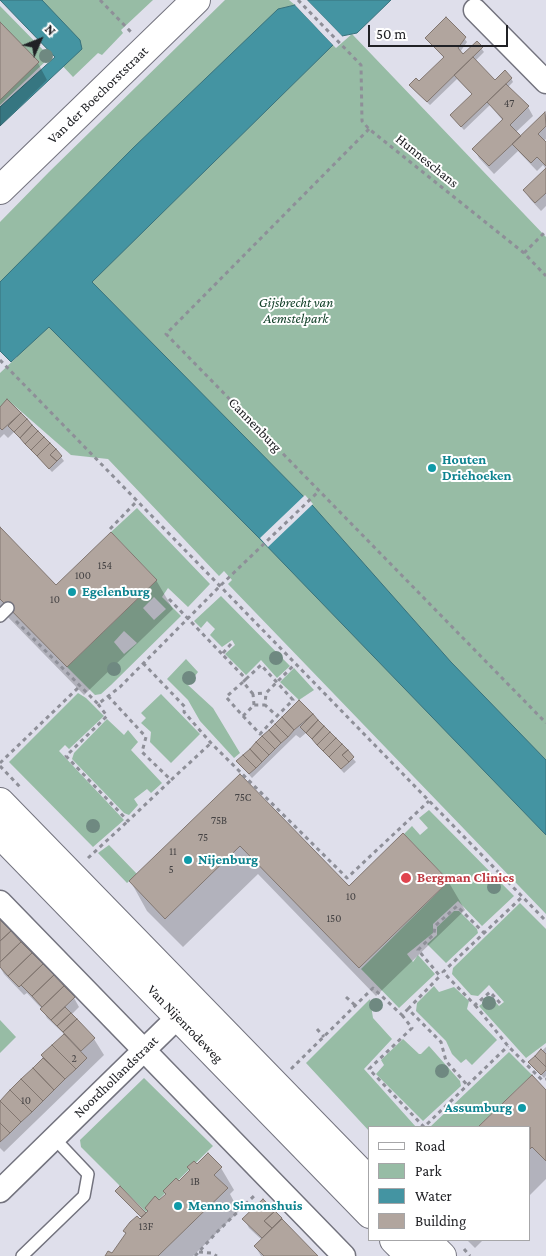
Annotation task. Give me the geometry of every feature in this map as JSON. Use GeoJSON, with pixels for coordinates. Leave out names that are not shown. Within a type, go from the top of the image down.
{"type":"FeatureCollection","features":[{"type":"Feature","properties":{"kind":"street","name":"Van der Boechorststraat"},"geometry":{"type":"LineString","coordinates":[[0,190],[196,0]]}},
{"type":"Feature","properties":{"kind":"street"},"geometry":{"type":"LineString","coordinates":[[475,10],[546,82]]}},
{"type":"Feature","properties":{"kind":"street","name":"Van Nijenrodeweg"},"geometry":{"type":"LineString","coordinates":[[0,802],[368,1180]]}},
{"type":"Feature","properties":{"kind":"street","name":"Van Nijenrodeweg"},"geometry":{"type":"LineString","coordinates":[[0,834],[368,1212]]}},
{"type":"Feature","properties":{"kind":"street"},"geometry":{"type":"LineString","coordinates":[[0,902],[344,1256]]}},
{"type":"Feature","properties":{"kind":"street","name":"Noordhollandstraat"},"geometry":{"type":"LineString","coordinates":[[0,1190],[178,1017]]}},
{"type":"Feature","properties":{"kind":"street"},"geometry":{"type":"LineString","coordinates":[[395,1241],[410,1256]]}},
{"type":"Feature","properties":{"kind":"street"},"geometry":{"type":"LineString","coordinates":[[427,1241],[442,1256]]}},
{"type":"Feature","properties":{"kind":"lane"},"geometry":{"type":"LineString","coordinates":[[22,1256],[84,1196],[88,1174],[54,1138]]}},
{"type":"Feature","properties":{"kind":"path"},"geometry":{"type":"LineString","coordinates":[[100,0],[146,48]]}},
{"type":"Feature","properties":{"kind":"path"},"geometry":{"type":"LineString","coordinates":[[299,0],[362,65],[362,120],[369,129]]}},
{"type":"Feature","properties":{"kind":"path","name":"Hunneschans"},"geometry":{"type":"LineString","coordinates":[[369,129],[524,253],[546,276]]}},
{"type":"Feature","properties":{"kind":"path","name":"Cannenburg"},"geometry":{"type":"LineString","coordinates":[[369,129],[166,334],[546,723]]}},
{"type":"Feature","properties":{"kind":"path"},"geometry":{"type":"LineString","coordinates":[[524,253],[546,231]]}},
{"type":"Feature","properties":{"kind":"path"},"geometry":{"type":"LineString","coordinates":[[0,360],[546,921]]}},
{"type":"Feature","properties":{"kind":"path"},"geometry":{"type":"LineString","coordinates":[[98,704],[143,664],[220,586],[319,491]]}},
{"type":"Feature","properties":{"kind":"path"},"geometry":{"type":"LineString","coordinates":[[110,529],[137,501]]}},
{"type":"Feature","properties":{"kind":"path"},"geometry":{"type":"LineString","coordinates":[[169,599],[222,654],[244,680],[254,694],[254,705]]}},
{"type":"Feature","properties":{"kind":"path"},"geometry":{"type":"LineString","coordinates":[[5,611],[98,704],[107,716],[66,756],[128,821]]}},
{"type":"Feature","properties":{"kind":"path"},"geometry":{"type":"LineString","coordinates":[[222,654],[231,644]]}},
{"type":"Feature","properties":{"kind":"path"},"geometry":{"type":"LineString","coordinates":[[143,664],[185,707],[184,712],[211,743],[347,878],[429,801]]}},
{"type":"Feature","properties":{"kind":"path"},"geometry":{"type":"LineString","coordinates":[[265,704],[266,693],[295,664]]}},
{"type":"Feature","properties":{"kind":"path"},"geometry":{"type":"LineString","coordinates":[[261,665],[293,700],[260,734],[226,697],[244,680],[261,665]]}},
{"type":"Feature","properties":{"kind":"path"},"geometry":{"type":"LineString","coordinates":[[0,763],[80,686]]}},
{"type":"Feature","properties":{"kind":"path"},"geometry":{"type":"LineString","coordinates":[[254,694],[266,693]]}},
{"type":"Feature","properties":{"kind":"path"},"geometry":{"type":"LineString","coordinates":[[108,696],[146,737],[142,752],[171,780]]}},
{"type":"Feature","properties":{"kind":"path"},"geometry":{"type":"LineString","coordinates":[[243,716],[254,705],[265,704]]}},
{"type":"Feature","properties":{"kind":"path"},"geometry":{"type":"LineString","coordinates":[[265,704],[277,716]]}},
{"type":"Feature","properties":{"kind":"path"},"geometry":{"type":"LineString","coordinates":[[88,858],[211,743]]}},
{"type":"Feature","properties":{"kind":"path"},"geometry":{"type":"LineString","coordinates":[[402,1015],[443,972],[522,897]]}},
{"type":"Feature","properties":{"kind":"path"},"geometry":{"type":"LineString","coordinates":[[440,976],[418,950],[434,934],[436,926],[457,906],[485,934]]}},
{"type":"Feature","properties":{"kind":"path"},"geometry":{"type":"LineString","coordinates":[[443,972],[475,1005],[508,1046],[542,1080],[546,1079]]}},
{"type":"Feature","properties":{"kind":"path"},"geometry":{"type":"LineString","coordinates":[[290,1069],[373,988],[402,1015],[412,1028],[369,1069],[423,1126]]}},
{"type":"Feature","properties":{"kind":"path"},"geometry":{"type":"LineString","coordinates":[[475,1005],[490,992],[500,1003]]}},
{"type":"Feature","properties":{"kind":"path"},"geometry":{"type":"LineString","coordinates":[[346,997],[356,1006]]}},
{"type":"Feature","properties":{"kind":"path"},"geometry":{"type":"LineString","coordinates":[[408,1009],[441,1042],[446,1061],[468,1086]]}},
{"type":"Feature","properties":{"kind":"path"},"geometry":{"type":"LineString","coordinates":[[317,1029],[324,1036]]}},
{"type":"Feature","properties":{"kind":"path"},"geometry":{"type":"LineString","coordinates":[[425,1126],[508,1046]]}},
{"type":"Feature","properties":{"kind":"path"},"geometry":{"type":"LineString","coordinates":[[196,1256],[217,1232],[270,1181]]}},
{"type":"Feature","properties":{"kind":"path"},"geometry":{"type":"LineString","coordinates":[[199,1252],[211,1253],[217,1256]]}},
{"type":"Feature","properties":{"kind":"green space"},"geometry":{"type":"Polygon","coordinates":[[[1,0],[153,0],[121,30],[123,33],[102,55],[98,53],[73,77],[1,0]]]}},
{"type":"Feature","properties":{"kind":"green space","name":"Gijsbrecht van Aemstelpark"},"geometry":{"type":"Polygon","coordinates":[[[225,0],[289,0],[295,5],[288,7],[328,49],[333,45],[336,48],[352,34],[546,237],[546,914],[228,584],[232,580],[224,571],[219,576],[108,459],[71,455],[8,400],[0,407],[0,373],[17,357],[0,340],[0,222],[225,0]]]}},
{"type":"Feature","properties":{"kind":"green space"},"geometry":{"type":"Polygon","coordinates":[[[0,6],[50,57],[0,105],[0,6]]]}},
{"type":"Feature","properties":{"kind":"green space"},"geometry":{"type":"Polygon","coordinates":[[[137,508],[210,584],[188,607],[168,588],[162,597],[181,616],[111,685],[101,694],[95,695],[67,667],[157,580],[111,532],[137,508]],[[154,597],[143,608],[154,620],[166,609],[154,597]],[[124,631],[114,642],[124,654],[137,643],[124,631]]]}},
{"type":"Feature","properties":{"kind":"green space"},"geometry":{"type":"Polygon","coordinates":[[[221,596],[290,666],[277,678],[261,660],[246,675],[225,654],[235,645],[232,640],[222,647],[210,635],[215,629],[207,621],[201,628],[194,621],[221,596]]]}},
{"type":"Feature","properties":{"kind":"green space"},"geometry":{"type":"Polygon","coordinates":[[[186,659],[198,672],[188,685],[213,708],[240,753],[234,758],[200,721],[188,700],[167,679],[186,659]]]}},
{"type":"Feature","properties":{"kind":"green space"},"geometry":{"type":"Polygon","coordinates":[[[294,668],[314,690],[299,700],[280,682],[294,668]]]}},
{"type":"Feature","properties":{"kind":"green space"},"geometry":{"type":"Polygon","coordinates":[[[78,693],[86,698],[104,716],[69,749],[65,745],[59,751],[124,820],[93,847],[9,762],[78,693]]]}},
{"type":"Feature","properties":{"kind":"green space"},"geometry":{"type":"Polygon","coordinates":[[[161,694],[200,734],[171,763],[150,742],[151,732],[141,723],[146,718],[141,713],[161,694]]]}},
{"type":"Feature","properties":{"kind":"green space"},"geometry":{"type":"Polygon","coordinates":[[[107,719],[124,735],[128,730],[138,742],[131,750],[162,783],[151,793],[147,789],[134,799],[138,805],[129,815],[124,813],[72,759],[74,753],[107,719]]]}},
{"type":"Feature","properties":{"kind":"green space"},"geometry":{"type":"Polygon","coordinates":[[[429,810],[514,896],[482,926],[458,901],[433,924],[433,933],[407,954],[413,962],[418,955],[435,974],[399,1008],[361,969],[449,881],[404,834],[412,826],[420,835],[428,828],[419,818],[429,810]]]}},
{"type":"Feature","properties":{"kind":"green space"},"geometry":{"type":"Polygon","coordinates":[[[109,845],[137,874],[127,883],[98,853],[109,845]]]}},
{"type":"Feature","properties":{"kind":"green space"},"geometry":{"type":"Polygon","coordinates":[[[520,903],[546,929],[546,1043],[526,1058],[479,1006],[491,997],[499,1006],[504,1002],[489,985],[478,996],[471,995],[452,974],[453,968],[520,903]]]}},
{"type":"Feature","properties":{"kind":"green space"},"geometry":{"type":"Polygon","coordinates":[[[454,911],[459,911],[477,929],[478,933],[446,963],[427,944],[437,935],[437,927],[454,911]]]}},
{"type":"Feature","properties":{"kind":"green space"},"geometry":{"type":"Polygon","coordinates":[[[434,986],[439,992],[454,987],[469,1001],[467,1009],[497,1040],[472,1065],[466,1059],[461,1063],[452,1054],[446,1041],[416,1011],[417,1003],[434,986]]]}},
{"type":"Feature","properties":{"kind":"green space"},"geometry":{"type":"Polygon","coordinates":[[[370,999],[373,1018],[392,1039],[364,1069],[415,1126],[368,1126],[368,1130],[306,1063],[370,999]]]}},
{"type":"Feature","properties":{"kind":"green space"},"geometry":{"type":"Polygon","coordinates":[[[0,1020],[16,1037],[0,1053],[0,1020]]]}},
{"type":"Feature","properties":{"kind":"green space"},"geometry":{"type":"Polygon","coordinates":[[[403,1039],[419,1054],[429,1046],[460,1081],[461,1086],[423,1121],[376,1074],[384,1065],[381,1060],[403,1039]]]}},
{"type":"Feature","properties":{"kind":"green space"},"geometry":{"type":"Polygon","coordinates":[[[509,1052],[532,1075],[479,1126],[431,1126],[509,1052]]]}},
{"type":"Feature","properties":{"kind":"green space"},"geometry":{"type":"Polygon","coordinates":[[[144,1078],[213,1146],[146,1212],[81,1147],[80,1140],[144,1078]]]}},
{"type":"Feature","properties":{"kind":"water"},"geometry":{"type":"Polygon","coordinates":[[[0,0],[42,0],[80,40],[82,49],[0,126],[0,107],[55,57],[0,0]]]}},
{"type":"Feature","properties":{"kind":"water"},"geometry":{"type":"Polygon","coordinates":[[[307,0],[391,0],[357,33],[342,36],[307,0]]]}},
{"type":"Feature","properties":{"kind":"water"},"geometry":{"type":"Polygon","coordinates":[[[295,5],[333,45],[92,282],[313,506],[451,662],[546,760],[546,835],[259,538],[49,327],[11,362],[0,351],[0,282],[133,148],[278,9],[295,5]]]}},
{"type":"Feature","properties":{"kind":"pier"},"geometry":{"type":"Polygon","coordinates":[[[305,0],[342,36],[340,38],[305,0]]]}},
{"type":"Feature","properties":{"kind":"pier"},"geometry":{"type":"Polygon","coordinates":[[[295,5],[334,43],[333,45],[295,5]]]}},
{"type":"Feature","properties":{"kind":"pier"},"geometry":{"type":"Polygon","coordinates":[[[305,495],[313,504],[268,547],[260,538],[305,495]]]}},
{"type":"Feature","properties":{"kind":"building"},"geometry":{"type":"Polygon","coordinates":[[[446,17],[466,37],[458,48],[463,54],[477,41],[483,47],[427,102],[409,85],[416,78],[419,81],[444,57],[425,38],[446,17]]]}},
{"type":"Feature","properties":{"kind":"building"},"geometry":{"type":"Polygon","coordinates":[[[0,22],[39,62],[0,100],[0,22]]]}},
{"type":"Feature","properties":{"kind":"building"},"geometry":{"type":"Polygon","coordinates":[[[473,57],[495,80],[505,70],[512,78],[461,127],[450,115],[472,94],[454,75],[473,57]]]}},
{"type":"Feature","properties":{"kind":"building"},"geometry":{"type":"Polygon","coordinates":[[[506,84],[529,106],[510,125],[521,136],[489,166],[472,149],[503,119],[487,102],[506,84]]]}},
{"type":"Feature","properties":{"kind":"building"},"geometry":{"type":"Polygon","coordinates":[[[545,112],[546,126],[538,134],[546,142],[546,166],[537,157],[531,163],[512,144],[545,112]]]}},
{"type":"Feature","properties":{"kind":"building"},"geometry":{"type":"Polygon","coordinates":[[[546,168],[546,193],[535,203],[523,190],[546,168]]]}},
{"type":"Feature","properties":{"kind":"building"},"geometry":{"type":"Polygon","coordinates":[[[7,399],[21,413],[2,430],[0,428],[0,407],[7,399]]]}},
{"type":"Feature","properties":{"kind":"building"},"geometry":{"type":"Polygon","coordinates":[[[21,413],[27,419],[14,432],[8,426],[21,413]]]}},
{"type":"Feature","properties":{"kind":"building"},"geometry":{"type":"Polygon","coordinates":[[[27,419],[32,425],[20,438],[14,432],[27,419]]]}},
{"type":"Feature","properties":{"kind":"building"},"geometry":{"type":"Polygon","coordinates":[[[32,425],[38,431],[25,444],[20,438],[32,425]]]}},
{"type":"Feature","properties":{"kind":"building"},"geometry":{"type":"Polygon","coordinates":[[[38,431],[44,437],[31,450],[25,444],[38,431]]]}},
{"type":"Feature","properties":{"kind":"building"},"geometry":{"type":"Polygon","coordinates":[[[44,437],[50,443],[37,456],[31,450],[44,437]]]}},
{"type":"Feature","properties":{"kind":"building"},"geometry":{"type":"Polygon","coordinates":[[[50,443],[56,449],[50,455],[57,461],[49,469],[37,456],[50,443]]]}},
{"type":"Feature","properties":{"kind":"building"},"geometry":{"type":"Polygon","coordinates":[[[56,449],[62,456],[57,461],[50,455],[56,449]]]}},
{"type":"Feature","properties":{"kind":"building","name":"Egelenburg"},"geometry":{"type":"Polygon","coordinates":[[[0,527],[56,585],[111,532],[157,580],[67,667],[0,599],[0,527]]]}},
{"type":"Feature","properties":{"kind":"building"},"geometry":{"type":"Polygon","coordinates":[[[299,700],[313,714],[294,730],[282,717],[299,700]]]}},
{"type":"Feature","properties":{"kind":"building"},"geometry":{"type":"Polygon","coordinates":[[[313,714],[318,720],[306,733],[300,727],[313,714]]]}},
{"type":"Feature","properties":{"kind":"building"},"geometry":{"type":"Polygon","coordinates":[[[282,717],[294,730],[288,737],[275,724],[282,717]]]}},
{"type":"Feature","properties":{"kind":"building"},"geometry":{"type":"Polygon","coordinates":[[[318,720],[324,726],[312,739],[306,733],[318,720]]]}},
{"type":"Feature","properties":{"kind":"building"},"geometry":{"type":"Polygon","coordinates":[[[275,724],[288,737],[281,743],[269,730],[275,724]]]}},
{"type":"Feature","properties":{"kind":"building"},"geometry":{"type":"Polygon","coordinates":[[[324,726],[330,732],[317,745],[312,739],[324,726]]]}},
{"type":"Feature","properties":{"kind":"building"},"geometry":{"type":"Polygon","coordinates":[[[269,730],[281,743],[275,749],[262,736],[269,730]]]}},
{"type":"Feature","properties":{"kind":"building"},"geometry":{"type":"Polygon","coordinates":[[[330,732],[336,738],[323,751],[317,745],[330,732]]]}},
{"type":"Feature","properties":{"kind":"building"},"geometry":{"type":"Polygon","coordinates":[[[262,736],[275,749],[269,755],[256,742],[262,736]]]}},
{"type":"Feature","properties":{"kind":"building"},"geometry":{"type":"Polygon","coordinates":[[[336,738],[342,744],[329,757],[323,751],[336,738]]]}},
{"type":"Feature","properties":{"kind":"building"},"geometry":{"type":"Polygon","coordinates":[[[256,742],[269,755],[262,762],[250,749],[256,742]]]}},
{"type":"Feature","properties":{"kind":"building"},"geometry":{"type":"Polygon","coordinates":[[[342,744],[348,750],[342,755],[349,762],[341,769],[329,757],[342,744]]]}},
{"type":"Feature","properties":{"kind":"building"},"geometry":{"type":"Polygon","coordinates":[[[250,749],[262,762],[256,768],[243,755],[250,749]]]}},
{"type":"Feature","properties":{"kind":"building"},"geometry":{"type":"Polygon","coordinates":[[[348,750],[354,757],[349,762],[342,755],[348,750]]]}},
{"type":"Feature","properties":{"kind":"building"},"geometry":{"type":"Polygon","coordinates":[[[243,755],[256,768],[249,774],[236,761],[243,755]]]}},
{"type":"Feature","properties":{"kind":"building","name":"Nijenburg"},"geometry":{"type":"Polygon","coordinates":[[[240,774],[349,886],[403,833],[449,881],[359,968],[240,846],[165,919],[129,881],[240,774]]]}},
{"type":"Feature","properties":{"kind":"building"},"geometry":{"type":"Polygon","coordinates":[[[0,920],[11,931],[0,941],[0,920]]]}},
{"type":"Feature","properties":{"kind":"building"},"geometry":{"type":"Polygon","coordinates":[[[11,931],[21,942],[0,962],[0,941],[11,931]]]}},
{"type":"Feature","properties":{"kind":"building"},"geometry":{"type":"Polygon","coordinates":[[[21,942],[32,953],[8,976],[0,967],[0,962],[21,942]]]}},
{"type":"Feature","properties":{"kind":"building"},"geometry":{"type":"Polygon","coordinates":[[[32,953],[43,964],[19,987],[8,976],[32,953]]]}},
{"type":"Feature","properties":{"kind":"building"},"geometry":{"type":"Polygon","coordinates":[[[43,964],[54,975],[32,996],[21,985],[43,964]]]}},
{"type":"Feature","properties":{"kind":"building"},"geometry":{"type":"Polygon","coordinates":[[[54,975],[64,986],[42,1007],[32,996],[54,975]]]}},
{"type":"Feature","properties":{"kind":"building"},"geometry":{"type":"Polygon","coordinates":[[[64,986],[75,997],[51,1020],[40,1009],[64,986]]]}},
{"type":"Feature","properties":{"kind":"building"},"geometry":{"type":"Polygon","coordinates":[[[65,1007],[71,1013],[57,1026],[51,1020],[65,1007]]]}},
{"type":"Feature","properties":{"kind":"building"},"geometry":{"type":"Polygon","coordinates":[[[71,1013],[77,1019],[63,1032],[57,1026],[71,1013]]]}},
{"type":"Feature","properties":{"kind":"building"},"geometry":{"type":"Polygon","coordinates":[[[77,1019],[95,1038],[81,1051],[63,1032],[77,1019]]]}},
{"type":"Feature","properties":{"kind":"building"},"geometry":{"type":"Polygon","coordinates":[[[64,1034],[87,1058],[76,1069],[52,1045],[64,1034]]]}},
{"type":"Feature","properties":{"kind":"building"},"geometry":{"type":"Polygon","coordinates":[[[52,1045],[76,1069],[65,1079],[41,1055],[52,1045]]]}},
{"type":"Feature","properties":{"kind":"building"},"geometry":{"type":"Polygon","coordinates":[[[541,1049],[546,1054],[546,1067],[535,1056],[541,1049]]]}},
{"type":"Feature","properties":{"kind":"building"},"geometry":{"type":"Polygon","coordinates":[[[535,1056],[546,1067],[546,1070],[541,1075],[528,1062],[535,1056]]]}},
{"type":"Feature","properties":{"kind":"building"},"geometry":{"type":"Polygon","coordinates":[[[43,1058],[65,1079],[54,1090],[33,1068],[43,1058]]]}},
{"type":"Feature","properties":{"kind":"building"},"geometry":{"type":"Polygon","coordinates":[[[33,1068],[54,1090],[43,1101],[21,1079],[33,1068]]]}},
{"type":"Feature","properties":{"kind":"building","name":"Assumburg"},"geometry":{"type":"Polygon","coordinates":[[[532,1075],[546,1090],[546,1161],[531,1148],[531,1126],[479,1126],[532,1075]]]}},
{"type":"Feature","properties":{"kind":"building"},"geometry":{"type":"Polygon","coordinates":[[[21,1079],[43,1101],[32,1112],[10,1090],[21,1079]]]}},
{"type":"Feature","properties":{"kind":"building"},"geometry":{"type":"Polygon","coordinates":[[[10,1090],[32,1112],[21,1122],[0,1101],[10,1090]]]}},
{"type":"Feature","properties":{"kind":"building"},"geometry":{"type":"Polygon","coordinates":[[[0,1101],[21,1122],[10,1133],[0,1123],[0,1101]]]}},
{"type":"Feature","properties":{"kind":"building"},"geometry":{"type":"Polygon","coordinates":[[[0,1123],[10,1133],[0,1142],[0,1123]]]}},
{"type":"Feature","properties":{"kind":"building","name":"Menno Simonshuis"},"geometry":{"type":"Polygon","coordinates":[[[208,1153],[222,1167],[214,1175],[228,1188],[158,1256],[105,1256],[108,1251],[112,1253],[126,1233],[123,1231],[130,1222],[137,1216],[140,1219],[148,1211],[145,1208],[155,1196],[159,1200],[166,1194],[163,1191],[176,1178],[179,1181],[190,1170],[187,1167],[194,1161],[197,1164],[208,1153]]]}},
{"type":"Feature","properties":{"kind":"building"},"geometry":{"type":"Polygon","coordinates":[[[120,1186],[146,1213],[141,1217],[115,1191],[120,1186]]]}},
{"type":"Feature","properties":{"kind":"building"},"geometry":{"type":"Polygon","coordinates":[[[263,1199],[275,1211],[264,1221],[272,1228],[262,1238],[242,1219],[263,1199]]]}},
{"type":"Feature","properties":{"kind":"building"},"geometry":{"type":"Polygon","coordinates":[[[275,1211],[282,1218],[272,1228],[264,1221],[275,1211]]]}},
{"type":"Feature","properties":{"kind":"building"},"geometry":{"type":"Polygon","coordinates":[[[282,1219],[318,1256],[264,1256],[254,1246],[282,1219]]]}},
{"type":"Feature","properties":{"kind":"place","name":"Houten Driehoeken"},"geometry":{"type":"Point","coordinates":[432,468]}},
{"type":"Feature","properties":{"kind":"place","name":"Egelenburg"},"geometry":{"type":"Point","coordinates":[72,592]}},
{"type":"Feature","properties":{"kind":"place","name":"Nijenburg"},"geometry":{"type":"Point","coordinates":[188,860]}},
{"type":"Feature","properties":{"kind":"place","name":"Bergman Clinics"},"geometry":{"type":"Point","coordinates":[406,878]}},
{"type":"Feature","properties":{"kind":"place","name":"Assumburg"},"geometry":{"type":"Point","coordinates":[522,1108]}},
{"type":"Feature","properties":{"kind":"place","name":"Menno Simonshuis"},"geometry":{"type":"Point","coordinates":[178,1206]}}]}
